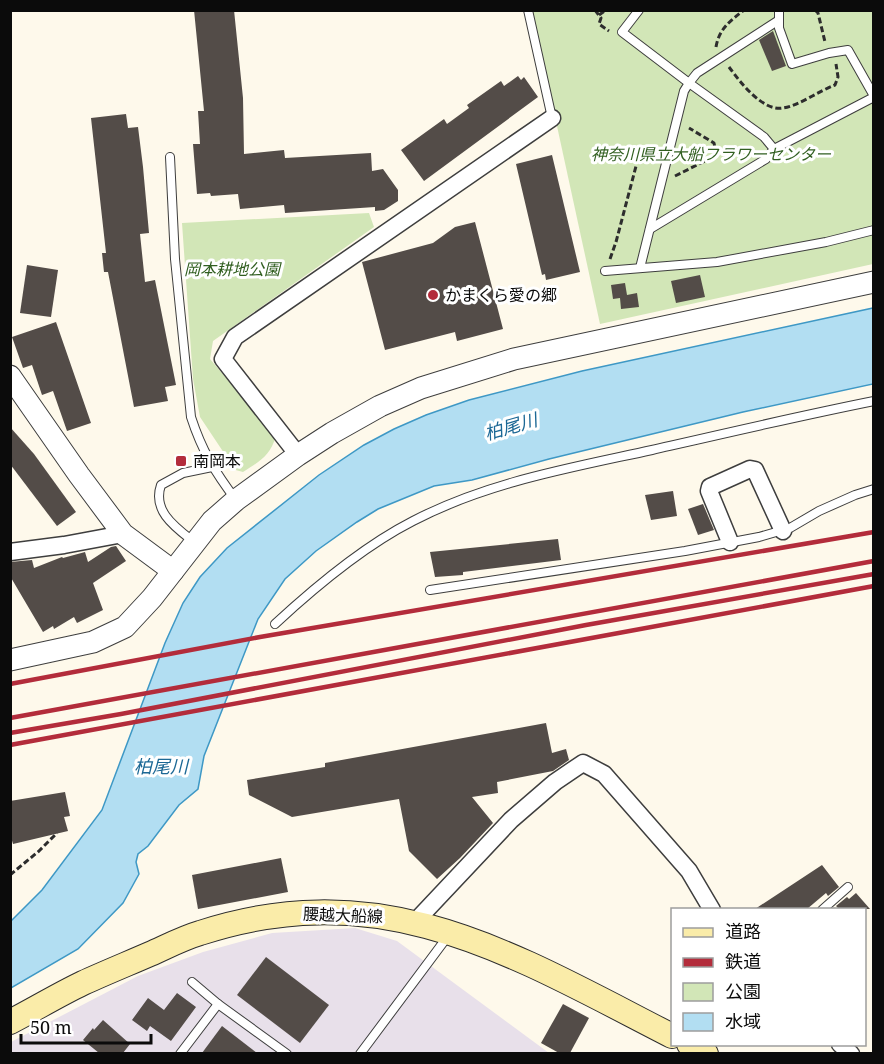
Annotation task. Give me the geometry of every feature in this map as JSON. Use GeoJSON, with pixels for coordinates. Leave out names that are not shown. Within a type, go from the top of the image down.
{"type":"FeatureCollection","features":[{"type":"Feature","properties":{"kind":"main road","name":"腰越大船線"},"geometry":{"type":"LineString","coordinates":[[10,1022],[81,984],[198,933],[247,919],[333,912],[378,915],[451,932],[503,951],[671,1035]]}},
{"type":"Feature","properties":{"kind":"main road"},"geometry":{"type":"LineString","coordinates":[[692,1046],[706,1053]]}},
{"type":"Feature","properties":{"kind":"street"},"geometry":{"type":"LineString","coordinates":[[298,455],[223,359],[235,337],[552,118]]}},
{"type":"Feature","properties":{"kind":"street"},"geometry":{"type":"LineString","coordinates":[[10,660],[72,648],[110,636],[125,627],[212,521],[236,500],[332,433],[380,406],[421,388],[536,354],[873,282]]}},
{"type":"Feature","properties":{"kind":"street"},"geometry":{"type":"LineString","coordinates":[[10,376],[123,534],[173,571]]}},
{"type":"Feature","properties":{"kind":"street"},"geometry":{"type":"LineString","coordinates":[[730,542],[709,491],[710,487],[750,469],[754,470],[783,531]]}},
{"type":"Feature","properties":{"kind":"street"},"geometry":{"type":"LineString","coordinates":[[10,552],[123,534]]}},
{"type":"Feature","properties":{"kind":"street"},"geometry":{"type":"LineString","coordinates":[[414,922],[511,820],[583,763],[604,774],[689,871],[711,908]]}},
{"type":"Feature","properties":{"kind":"lane"},"geometry":{"type":"LineString","coordinates":[[528,10],[552,118]]}},
{"type":"Feature","properties":{"kind":"lane"},"geometry":{"type":"LineString","coordinates":[[639,10],[622,32],[764,138],[774,149]]}},
{"type":"Feature","properties":{"kind":"lane"},"geometry":{"type":"LineString","coordinates":[[640,268],[684,91],[697,73],[779,15]]}},
{"type":"Feature","properties":{"kind":"lane"},"geometry":{"type":"LineString","coordinates":[[650,229],[766,159],[774,149],[873,97],[848,50],[792,64],[779,28],[779,15]]}},
{"type":"Feature","properties":{"kind":"lane"},"geometry":{"type":"LineString","coordinates":[[170,157],[175,259],[191,417],[212,468],[236,500]]}},
{"type":"Feature","properties":{"kind":"lane"},"geometry":{"type":"LineString","coordinates":[[605,271],[717,262],[826,242],[873,230]]}},
{"type":"Feature","properties":{"kind":"lane"},"geometry":{"type":"LineString","coordinates":[[275,624],[329,579],[388,535],[414,520],[485,490],[598,461],[873,401]]}},
{"type":"Feature","properties":{"kind":"lane"},"geometry":{"type":"LineString","coordinates":[[194,542],[161,511],[157,495],[161,485],[183,473],[212,468]]}},
{"type":"Feature","properties":{"kind":"lane"},"geometry":{"type":"LineString","coordinates":[[430,591],[730,542],[783,531],[828,507],[873,489]]}},
{"type":"Feature","properties":{"kind":"lane"},"geometry":{"type":"LineString","coordinates":[[823,908],[848,887]]}},
{"type":"Feature","properties":{"kind":"lane"},"geometry":{"type":"LineString","coordinates":[[360,1053],[451,932]]}},
{"type":"Feature","properties":{"kind":"lane"},"geometry":{"type":"LineString","coordinates":[[192,982],[218,1004],[288,1053]]}},
{"type":"Feature","properties":{"kind":"lane"},"geometry":{"type":"LineString","coordinates":[[180,1053],[218,1004]]}},
{"type":"Feature","properties":{"kind":"path"},"geometry":{"type":"LineString","coordinates":[[595,10],[601,18],[599,24],[611,33],[622,32]]}},
{"type":"Feature","properties":{"kind":"path"},"geometry":{"type":"LineString","coordinates":[[599,15],[606,10]]}},
{"type":"Feature","properties":{"kind":"path"},"geometry":{"type":"LineString","coordinates":[[661,183],[713,157],[714,143],[677,120]]}},
{"type":"Feature","properties":{"kind":"path"},"geometry":{"type":"LineString","coordinates":[[605,271],[616,242],[640,151],[643,149],[669,154]]}},
{"type":"Feature","properties":{"kind":"path"},"geometry":{"type":"LineString","coordinates":[[10,874],[57,833]]}},
{"type":"Feature","properties":{"kind":"shaded area"},"geometry":{"type":"Polygon","coordinates":[[[355,928],[397,941],[549,1053],[11,1054],[11,1042],[138,976],[203,952],[272,933],[355,928]]]}},
{"type":"Feature","properties":{"kind":"green space","name":"神奈川県立大船フラワーセンター"},"geometry":{"type":"Polygon","coordinates":[[[532,11],[873,11],[873,264],[600,324],[532,11]]]}},
{"type":"Feature","properties":{"kind":"green space","name":"岡本耕地公園"},"geometry":{"type":"Polygon","coordinates":[[[369,213],[374,227],[213,341],[210,359],[276,436],[271,449],[259,461],[243,472],[232,469],[228,459],[200,417],[193,379],[182,223],[369,213]]]}},
{"type":"Feature","properties":{"kind":"water","name":"柏尾川"},"geometry":{"type":"Polygon","coordinates":[[[873,308],[873,384],[743,412],[472,480],[434,486],[378,509],[316,551],[285,579],[258,619],[204,756],[198,789],[179,805],[148,846],[138,854],[136,862],[139,874],[123,903],[78,949],[11,988],[11,921],[42,890],[102,810],[165,643],[183,603],[200,577],[227,548],[319,475],[364,445],[394,429],[469,400],[582,371],[873,308]]]}},
{"type":"Feature","properties":{"kind":"building"},"geometry":{"type":"Polygon","coordinates":[[[194,10],[234,10],[243,98],[244,154],[284,150],[285,158],[371,153],[372,171],[383,169],[398,190],[398,201],[384,210],[375,211],[375,207],[285,213],[284,205],[240,209],[238,194],[211,196],[210,193],[197,194],[193,144],[200,144],[198,111],[204,111],[194,10]]]}},
{"type":"Feature","properties":{"kind":"building"},"geometry":{"type":"Polygon","coordinates":[[[773,31],[786,66],[772,71],[759,40],[773,31]]]}},
{"type":"Feature","properties":{"kind":"building"},"geometry":{"type":"Polygon","coordinates":[[[518,76],[521,80],[524,77],[538,97],[424,181],[401,150],[444,119],[447,124],[469,108],[467,105],[501,81],[504,86],[518,76]]]}},
{"type":"Feature","properties":{"kind":"building"},"geometry":{"type":"Polygon","coordinates":[[[126,114],[128,128],[138,127],[143,167],[149,233],[140,234],[145,282],[155,280],[176,385],[165,387],[168,401],[134,407],[108,272],[104,272],[102,253],[106,253],[91,118],[126,114]]]}},
{"type":"Feature","properties":{"kind":"building"},"geometry":{"type":"Polygon","coordinates":[[[552,155],[580,272],[546,280],[545,274],[542,275],[516,164],[552,155]]]}},
{"type":"Feature","properties":{"kind":"building","name":"かまくら愛の郷"},"geometry":{"type":"Polygon","coordinates":[[[475,222],[503,329],[457,341],[455,332],[385,350],[362,262],[433,243],[455,227],[475,222]]]}},
{"type":"Feature","properties":{"kind":"building"},"geometry":{"type":"Polygon","coordinates":[[[27,265],[58,270],[51,317],[20,313],[27,265]]]}},
{"type":"Feature","properties":{"kind":"building"},"geometry":{"type":"Polygon","coordinates":[[[700,275],[705,297],[676,303],[671,281],[700,275]]]}},
{"type":"Feature","properties":{"kind":"building"},"geometry":{"type":"Polygon","coordinates":[[[625,283],[627,295],[637,293],[639,307],[621,309],[620,298],[613,299],[611,285],[625,283]]]}},
{"type":"Feature","properties":{"kind":"building"},"geometry":{"type":"Polygon","coordinates":[[[56,322],[91,423],[67,431],[53,391],[42,395],[32,365],[23,368],[12,337],[56,322]]]}},
{"type":"Feature","properties":{"kind":"building"},"geometry":{"type":"Polygon","coordinates":[[[10,427],[34,454],[76,512],[57,526],[10,464],[10,427]]]}},
{"type":"Feature","properties":{"kind":"building"},"geometry":{"type":"Polygon","coordinates":[[[673,491],[677,516],[651,520],[645,495],[673,491]]]}},
{"type":"Feature","properties":{"kind":"building"},"geometry":{"type":"Polygon","coordinates":[[[703,504],[714,530],[698,535],[688,509],[703,504]]]}},
{"type":"Feature","properties":{"kind":"building"},"geometry":{"type":"Polygon","coordinates":[[[558,539],[561,560],[435,577],[430,552],[558,539]]]}},
{"type":"Feature","properties":{"kind":"building"},"geometry":{"type":"Polygon","coordinates":[[[116,546],[126,561],[93,583],[103,610],[77,623],[74,617],[54,629],[53,626],[43,632],[10,576],[10,562],[32,560],[34,568],[62,557],[85,552],[88,562],[116,546]]]}},
{"type":"Feature","properties":{"kind":"building"},"geometry":{"type":"Polygon","coordinates":[[[546,723],[552,753],[566,749],[569,760],[553,771],[497,782],[498,793],[472,797],[493,823],[437,879],[409,851],[399,799],[292,817],[249,795],[247,780],[325,767],[325,763],[546,723]]]}},
{"type":"Feature","properties":{"kind":"building"},"geometry":{"type":"Polygon","coordinates":[[[65,792],[70,816],[64,817],[68,831],[13,844],[10,834],[10,801],[65,792]]]}},
{"type":"Feature","properties":{"kind":"building"},"geometry":{"type":"Polygon","coordinates":[[[281,858],[288,892],[198,909],[192,875],[281,858]]]}},
{"type":"Feature","properties":{"kind":"building"},"geometry":{"type":"Polygon","coordinates":[[[822,865],[839,887],[828,896],[826,893],[808,908],[757,908],[822,865]]]}},
{"type":"Feature","properties":{"kind":"building"},"geometry":{"type":"Polygon","coordinates":[[[856,893],[870,909],[838,908],[836,906],[847,897],[849,899],[856,893]]]}},
{"type":"Feature","properties":{"kind":"building"},"geometry":{"type":"Polygon","coordinates":[[[266,957],[329,1005],[300,1043],[237,995],[266,957]]]}},
{"type":"Feature","properties":{"kind":"building"},"geometry":{"type":"Polygon","coordinates":[[[177,993],[196,1007],[171,1041],[150,1026],[147,1031],[132,1020],[148,998],[164,1010],[177,993]]]}},
{"type":"Feature","properties":{"kind":"building"},"geometry":{"type":"Polygon","coordinates":[[[563,1004],[589,1018],[570,1053],[559,1053],[541,1043],[563,1004]]]}},
{"type":"Feature","properties":{"kind":"building"},"geometry":{"type":"Polygon","coordinates":[[[103,1020],[130,1044],[123,1053],[99,1053],[83,1040],[103,1020]]]}},
{"type":"Feature","properties":{"kind":"building"},"geometry":{"type":"Polygon","coordinates":[[[222,1026],[257,1053],[202,1053],[222,1026]]]}},
{"type":"Feature","properties":{"kind":"railway"},"geometry":{"type":"LineString","coordinates":[[10,684],[260,637],[874,532]]}},
{"type":"Feature","properties":{"kind":"railway"},"geometry":{"type":"LineString","coordinates":[[10,718],[874,561]]}},
{"type":"Feature","properties":{"kind":"railway"},"geometry":{"type":"LineString","coordinates":[[10,733],[586,625],[874,574]]}},
{"type":"Feature","properties":{"kind":"railway"},"geometry":{"type":"LineString","coordinates":[[10,745],[874,586]]}},
{"type":"Feature","properties":{"kind":"place","name":"かまくら愛の郷"},"geometry":{"type":"Point","coordinates":[433,295]}},
{"type":"Feature","properties":{"kind":"place","name":"南岡本"},"geometry":{"type":"Point","coordinates":[181,461]}}]}
